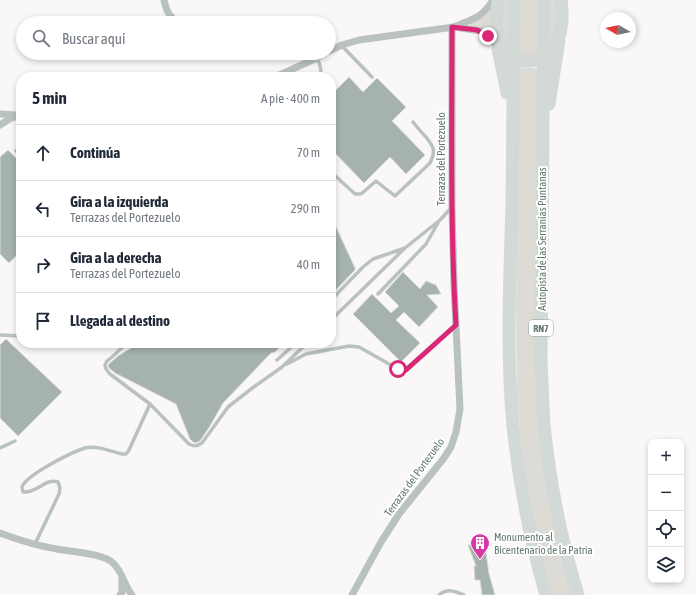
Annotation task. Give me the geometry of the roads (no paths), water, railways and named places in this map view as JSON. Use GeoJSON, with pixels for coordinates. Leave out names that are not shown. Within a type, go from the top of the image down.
{"type":"FeatureCollection","features":[{"type":"Feature","properties":{"kind":"highway"},"geometry":{"type":"LineString","coordinates":[[498,0],[497,23],[513,132]]}},
{"type":"Feature","properties":{"kind":"highway"},"geometry":{"type":"LineString","coordinates":[[514,0],[509,344],[513,426],[527,522],[546,595]]}},
{"type":"Feature","properties":{"kind":"highway","name":"Autopista de las Serranías Puntanas"},"geometry":{"type":"LineString","coordinates":[[544,0],[541,362],[543,412],[547,448],[558,514],[565,550],[578,595]]}},
{"type":"Feature","properties":{"kind":"highway"},"geometry":{"type":"LineString","coordinates":[[543,139],[554,80],[561,29],[561,2]]}},
{"type":"Feature","properties":{"kind":"highway"},"geometry":{"type":"LineString","coordinates":[[501,48],[521,61],[535,61],[544,57],[553,49],[561,29]]}},
{"type":"Feature","properties":{"kind":"street"},"geometry":{"type":"LineString","coordinates":[[164,0],[166,9],[171,16]]}},
{"type":"Feature","properties":{"kind":"street"},"geometry":{"type":"LineString","coordinates":[[336,48],[358,40],[453,27],[475,19],[481,15],[493,0]]}},
{"type":"Feature","properties":{"kind":"street"},"geometry":{"type":"LineString","coordinates":[[453,27],[477,30],[485,33],[501,48]]}},
{"type":"Feature","properties":{"kind":"street","name":"Terrazas del Portezuelo"},"geometry":{"type":"LineString","coordinates":[[352,595],[381,542],[399,514],[444,458],[451,447],[456,432],[460,409],[452,208],[453,27]]}},
{"type":"Feature","properties":{"kind":"street"},"geometry":{"type":"LineString","coordinates":[[285,72],[308,60]]}},
{"type":"Feature","properties":{"kind":"street"},"geometry":{"type":"LineString","coordinates":[[0,114],[16,116]]}},
{"type":"Feature","properties":{"kind":"street"},"geometry":{"type":"LineString","coordinates":[[0,125],[11,118],[16,117]]}},
{"type":"Feature","properties":{"kind":"street"},"geometry":{"type":"LineString","coordinates":[[0,533],[21,541],[57,550],[91,554],[113,562],[122,575],[132,595]]}},
{"type":"Feature","properties":{"kind":"street"},"geometry":{"type":"LineString","coordinates":[[120,595],[122,592],[122,575]]}},
{"type":"Feature","properties":{"kind":"lane"},"geometry":{"type":"LineString","coordinates":[[342,45],[372,77]]}},
{"type":"Feature","properties":{"kind":"lane"},"geometry":{"type":"LineString","coordinates":[[318,60],[321,66],[321,72]]}},
{"type":"Feature","properties":{"kind":"lane"},"geometry":{"type":"LineString","coordinates":[[336,177],[355,194],[361,194],[376,181],[396,196],[430,163],[434,153],[432,144],[413,122]]}},
{"type":"Feature","properties":{"kind":"lane"},"geometry":{"type":"LineString","coordinates":[[336,315],[405,248],[440,220],[452,208]]}},
{"type":"Feature","properties":{"kind":"lane"},"geometry":{"type":"LineString","coordinates":[[378,294],[426,244],[440,220]]}},
{"type":"Feature","properties":{"kind":"lane"},"geometry":{"type":"LineString","coordinates":[[336,295],[363,267],[373,259],[405,248]]}},
{"type":"Feature","properties":{"kind":"lane"},"geometry":{"type":"LineString","coordinates":[[122,348],[107,361],[105,365],[106,369],[110,374],[150,404],[190,444],[197,446],[202,443],[228,407],[282,367],[306,354],[350,346],[359,347],[398,369],[406,370],[456,325]]}},
{"type":"Feature","properties":{"kind":"lane"},"geometry":{"type":"LineString","coordinates":[[0,335],[16,336]]}},
{"type":"Feature","properties":{"kind":"lane"},"geometry":{"type":"LineString","coordinates":[[277,360],[290,348]]}},
{"type":"Feature","properties":{"kind":"lane"},"geometry":{"type":"LineString","coordinates":[[282,367],[302,348]]}},
{"type":"Feature","properties":{"kind":"lane"},"geometry":{"type":"LineString","coordinates":[[35,544],[59,494],[60,488],[58,482],[52,481],[35,490],[24,492],[22,487],[23,483],[28,478],[46,467],[85,448],[96,447],[126,454],[150,404]]}},
{"type":"Feature","properties":{"kind":"lane"},"geometry":{"type":"LineString","coordinates":[[0,448],[16,441]]}},
{"type":"Feature","properties":{"kind":"lane"},"geometry":{"type":"LineString","coordinates":[[438,595],[446,590],[464,595]]}},
{"type":"Feature","properties":{"kind":"place","name":"Monumento al Bicentenario de la Patria"},"geometry":{"type":"Point","coordinates":[480,560]}}]}
